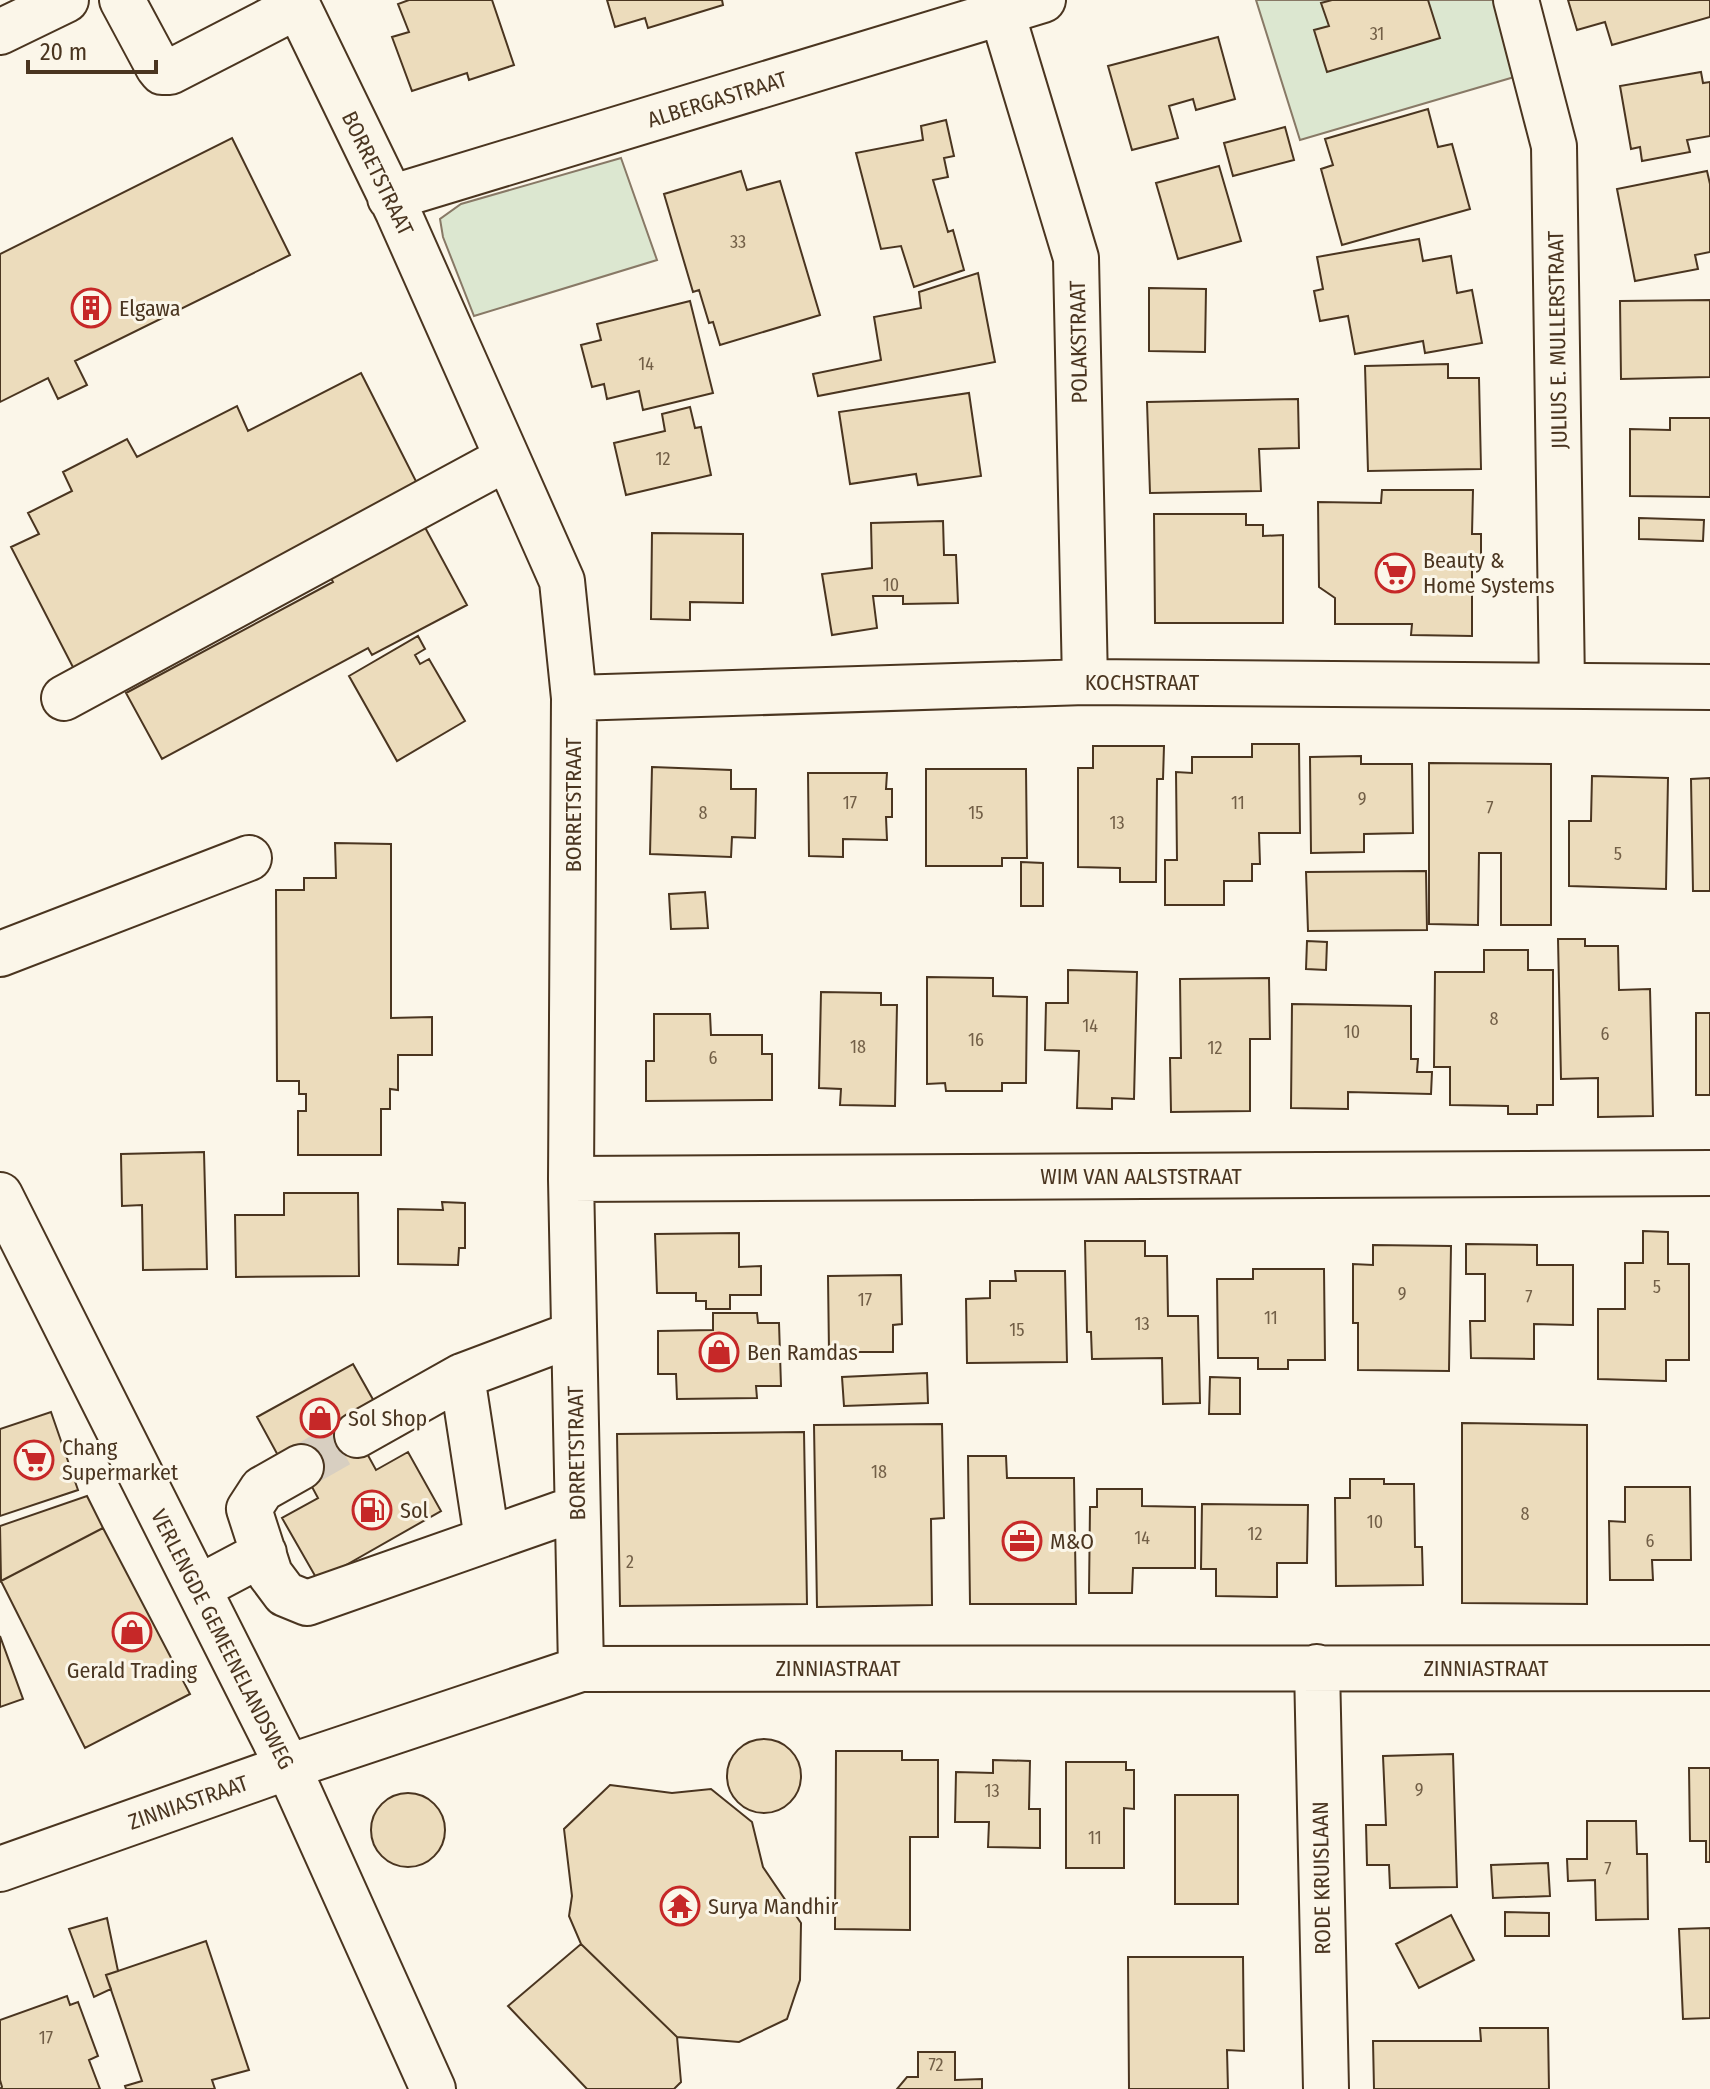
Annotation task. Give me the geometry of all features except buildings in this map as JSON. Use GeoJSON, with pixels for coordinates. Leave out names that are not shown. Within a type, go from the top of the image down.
{"type":"FeatureCollection","features":[{"type":"Feature","properties":{"kind":"street"},"geometry":{"type":"LineString","coordinates":[[0,32],[66,0]]}},
{"type":"Feature","properties":{"kind":"street"},"geometry":{"type":"LineString","coordinates":[[122,0],[162,72],[170,72],[296,3]]}},
{"type":"Feature","properties":{"kind":"street","name":"ALBERGASTRAAT"},"geometry":{"type":"LineString","coordinates":[[390,198],[1043,0]]}},
{"type":"Feature","properties":{"kind":"street","name":"JULIUS E. MULLERSTRAAT"},"geometry":{"type":"LineString","coordinates":[[1516,0],[1554,146],[1562,685]]}},
{"type":"Feature","properties":{"kind":"street","name":"BORRETSTRAAT"},"geometry":{"type":"LineString","coordinates":[[296,3],[390,198],[562,581],[574,698],[571,1179],[581,1669]]}},
{"type":"Feature","properties":{"kind":"street","name":"POLAKSTRAAT"},"geometry":{"type":"LineString","coordinates":[[1002,13],[1076,258],[1085,682]]}},
{"type":"Feature","properties":{"kind":"street"},"geometry":{"type":"LineString","coordinates":[[64,698],[507,458]]}},
{"type":"Feature","properties":{"kind":"street","name":"KOCHSTRAAT"},"geometry":{"type":"LineString","coordinates":[[574,698],[1085,682],[1710,687]]}},
{"type":"Feature","properties":{"kind":"street"},"geometry":{"type":"LineString","coordinates":[[0,954],[249,858]]}},
{"type":"Feature","properties":{"kind":"street","name":"WIM VAN AALSTSTRAAT"},"geometry":{"type":"LineString","coordinates":[[571,1179],[1710,1173]]}},
{"type":"Feature","properties":{"kind":"street","name":"VERLENGDE GEMEENELANDSWEG"},"geometry":{"type":"LineString","coordinates":[[0,1195],[288,1767],[433,2089]]}},
{"type":"Feature","properties":{"kind":"street"},"geometry":{"type":"LineString","coordinates":[[357,1435],[462,1376],[574,1334]]}},
{"type":"Feature","properties":{"kind":"street"},"geometry":{"type":"LineString","coordinates":[[462,1376],[487,1539]]}},
{"type":"Feature","properties":{"kind":"street"},"geometry":{"type":"LineString","coordinates":[[301,1467],[262,1489],[249,1509],[270,1574],[285,1594],[307,1603],[577,1508]]}},
{"type":"Feature","properties":{"kind":"street"},"geometry":{"type":"LineString","coordinates":[[198,1588],[264,1553]]}},
{"type":"Feature","properties":{"kind":"street","name":"RODE KRUISLAAN"},"geometry":{"type":"LineString","coordinates":[[1317,1667],[1326,2089]]}},
{"type":"Feature","properties":{"kind":"street","name":"ZINNIASTRAAT"},"geometry":{"type":"LineString","coordinates":[[0,1869],[288,1767],[581,1669],[1710,1668]]}},
{"type":"Feature","properties":{"kind":"green space"},"geometry":{"type":"Polygon","coordinates":[[[1256,0],[1501,0],[1521,75],[1300,140],[1256,0]]]}},
{"type":"Feature","properties":{"kind":"green space"},"geometry":{"type":"Polygon","coordinates":[[[621,158],[657,260],[474,316],[443,237],[440,219],[461,204],[621,158]]]}},
{"type":"Feature","properties":{"kind":"tunnel"},"geometry":{"type":"LineString","coordinates":[[301,1467],[357,1435]]}},
{"type":"Feature","properties":{"kind":"place","name":"Elgawa"},"geometry":{"type":"Point","coordinates":[91,308]}},
{"type":"Feature","properties":{"kind":"place","name":"Beauty & Home Systems"},"geometry":{"type":"Point","coordinates":[1395,573]}},
{"type":"Feature","properties":{"kind":"place","name":"Ben Ramdas"},"geometry":{"type":"Point","coordinates":[719,1352]}},
{"type":"Feature","properties":{"kind":"place","name":"Sol Shop"},"geometry":{"type":"Point","coordinates":[320,1418]}},
{"type":"Feature","properties":{"kind":"place","name":"Chang Supermarket"},"geometry":{"type":"Point","coordinates":[34,1460]}},
{"type":"Feature","properties":{"kind":"place","name":"Sol"},"geometry":{"type":"Point","coordinates":[372,1510]}},
{"type":"Feature","properties":{"kind":"place","name":"M&O"},"geometry":{"type":"Point","coordinates":[1022,1541]}},
{"type":"Feature","properties":{"kind":"place","name":"Gerald Trading"},"geometry":{"type":"Point","coordinates":[132,1632]}},
{"type":"Feature","properties":{"kind":"place","name":"Surya Mandhir"},"geometry":{"type":"Point","coordinates":[680,1906]}}]}
